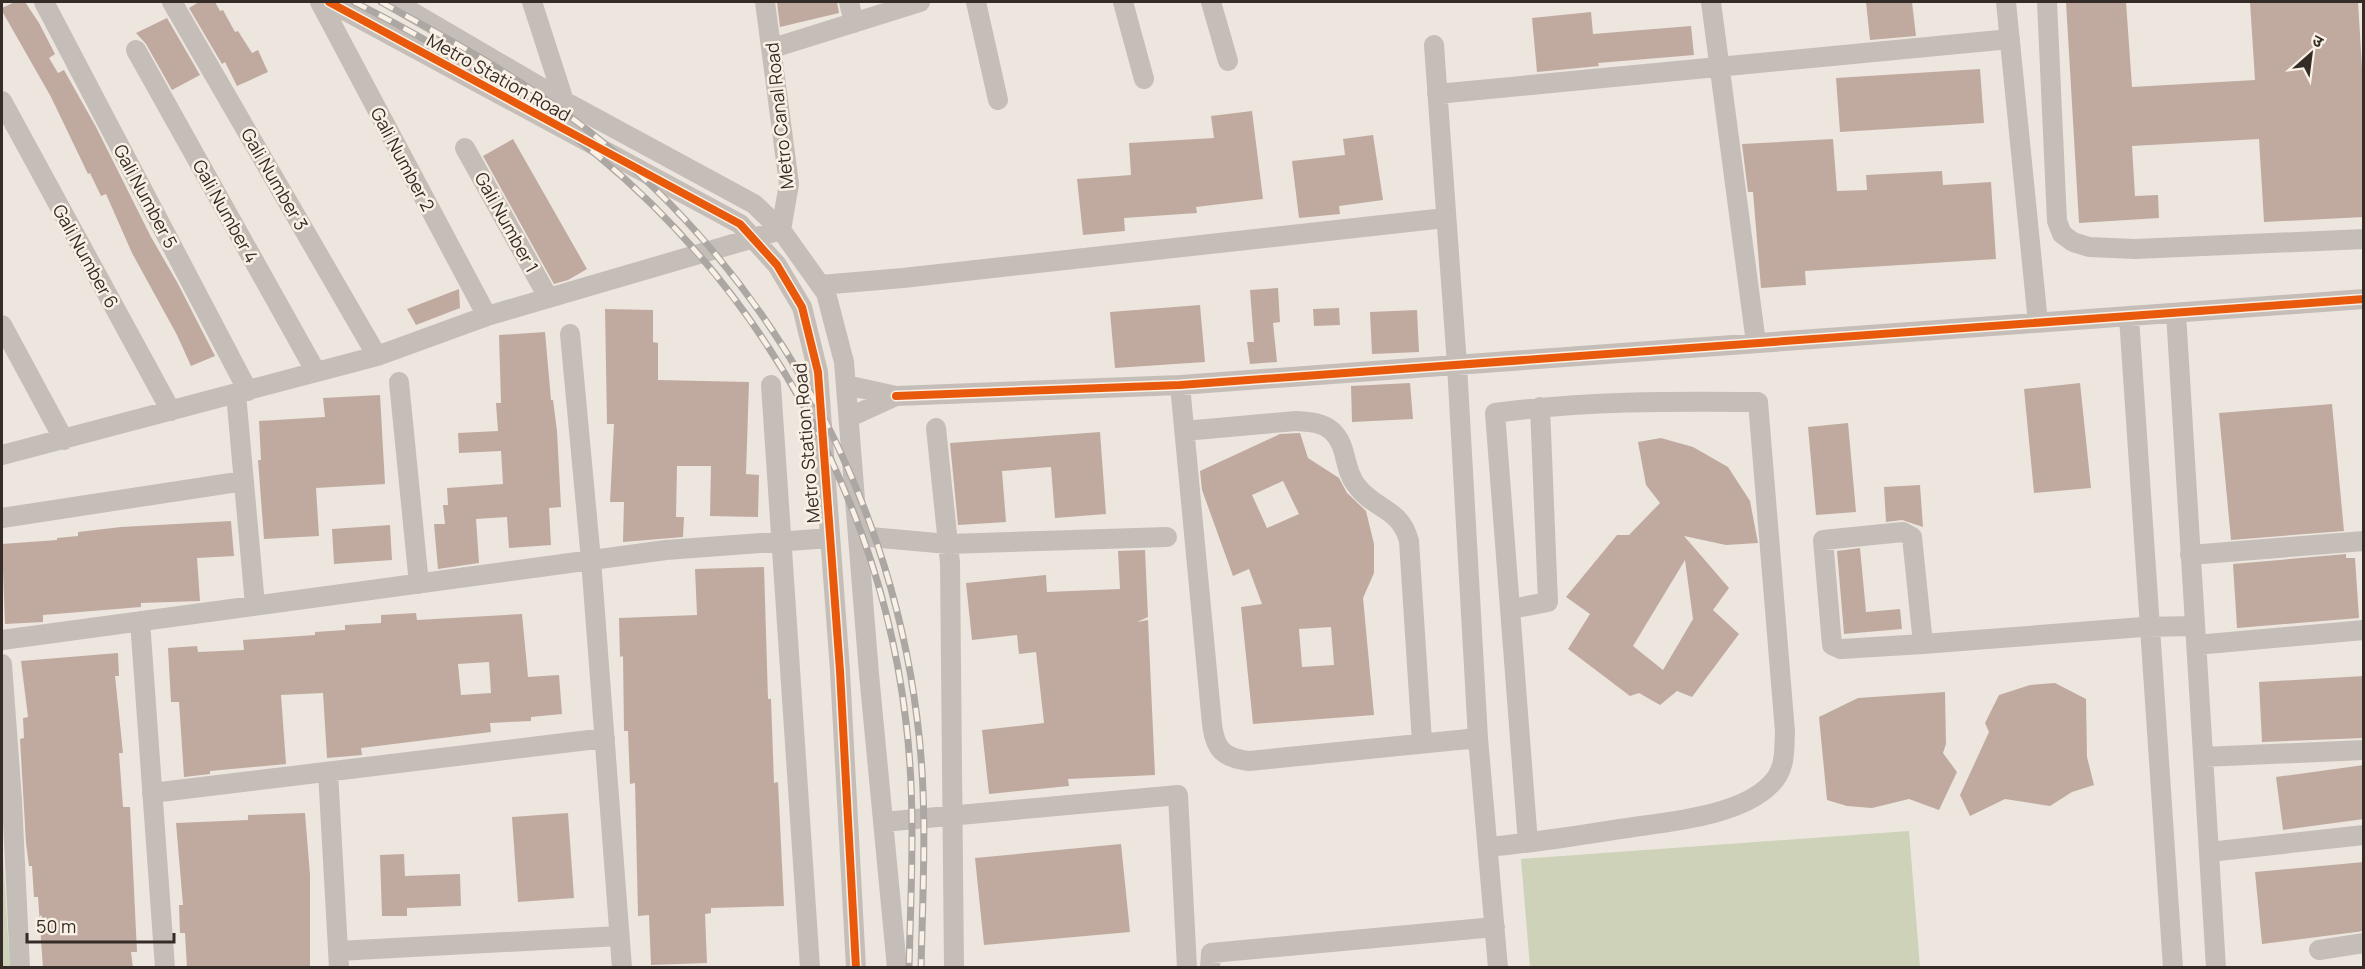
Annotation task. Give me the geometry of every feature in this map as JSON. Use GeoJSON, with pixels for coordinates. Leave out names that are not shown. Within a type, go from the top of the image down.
{"type":"FeatureCollection","features":[{"type":"Feature","properties":{"kind":"street","name":"Gali Number 5"},"geometry":{"type":"LineString","coordinates":[[44,2],[242,393]]}},
{"type":"Feature","properties":{"kind":"street","name":"Gali Number 3"},"geometry":{"type":"LineString","coordinates":[[172,2],[377,356]]}},
{"type":"Feature","properties":{"kind":"street","name":"Gali Number 2"},"geometry":{"type":"LineString","coordinates":[[320,2],[486,316]]}},
{"type":"Feature","properties":{"kind":"street","name":"Metro Station Road"},"geometry":{"type":"LineString","coordinates":[[329,2],[740,224],[755,237],[777,266],[802,307],[818,372],[840,671],[856,968]]}},
{"type":"Feature","properties":{"kind":"street","name":"Metro Station Road"},"geometry":{"type":"LineString","coordinates":[[395,2],[564,101],[754,204],[781,230],[826,293],[844,362],[850,417],[897,968]]}},
{"type":"Feature","properties":{"kind":"street"},"geometry":{"type":"LineString","coordinates":[[532,2],[564,101]]}},
{"type":"Feature","properties":{"kind":"street","name":"Metro Canal Road"},"geometry":{"type":"LineString","coordinates":[[765,2],[773,48],[789,184],[781,230]]}},
{"type":"Feature","properties":{"kind":"street"},"geometry":{"type":"LineString","coordinates":[[849,2],[854,22]]}},
{"type":"Feature","properties":{"kind":"street"},"geometry":{"type":"LineString","coordinates":[[773,48],[920,2]]}},
{"type":"Feature","properties":{"kind":"street"},"geometry":{"type":"LineString","coordinates":[[976,2],[998,100]]}},
{"type":"Feature","properties":{"kind":"street"},"geometry":{"type":"LineString","coordinates":[[1123,2],[1144,79]]}},
{"type":"Feature","properties":{"kind":"street"},"geometry":{"type":"LineString","coordinates":[[1211,2],[1228,61]]}},
{"type":"Feature","properties":{"kind":"street"},"geometry":{"type":"LineString","coordinates":[[1710,2],[1756,343]]}},
{"type":"Feature","properties":{"kind":"street"},"geometry":{"type":"LineString","coordinates":[[2006,2],[2038,323]]}},
{"type":"Feature","properties":{"kind":"street"},"geometry":{"type":"LineString","coordinates":[[2047,2],[2057,221],[2062,234],[2073,242],[2089,247],[2135,249],[2364,239]]}},
{"type":"Feature","properties":{"kind":"street"},"geometry":{"type":"LineString","coordinates":[[1437,94],[2010,39]]}},
{"type":"Feature","properties":{"kind":"street"},"geometry":{"type":"LineString","coordinates":[[1434,45],[1457,365],[1478,738],[1498,968]]}},
{"type":"Feature","properties":{"kind":"street","name":"Gali Number 4"},"geometry":{"type":"LineString","coordinates":[[136,50],[316,372]]}},
{"type":"Feature","properties":{"kind":"street","name":"Gali Number 6"},"geometry":{"type":"LineString","coordinates":[[2,102],[171,411]]}},
{"type":"Feature","properties":{"kind":"street","name":"Gali Number 1"},"geometry":{"type":"LineString","coordinates":[[465,148],[548,297]]}},
{"type":"Feature","properties":{"kind":"street"},"geometry":{"type":"LineString","coordinates":[[820,285],[903,279],[1445,218]]}},
{"type":"Feature","properties":{"kind":"street"},"geometry":{"type":"LineString","coordinates":[[2,455],[377,356],[486,316],[781,230]]}},
{"type":"Feature","properties":{"kind":"street"},"geometry":{"type":"LineString","coordinates":[[846,385],[896,396],[1180,386],[2364,299]]}},
{"type":"Feature","properties":{"kind":"street"},"geometry":{"type":"LineString","coordinates":[[2176,313],[2216,968]]}},
{"type":"Feature","properties":{"kind":"street"},"geometry":{"type":"LineString","coordinates":[[2128,316],[2173,968]]}},
{"type":"Feature","properties":{"kind":"street"},"geometry":{"type":"LineString","coordinates":[[2,325],[64,440]]}},
{"type":"Feature","properties":{"kind":"street"},"geometry":{"type":"LineString","coordinates":[[570,334],[591,561],[622,968]]}},
{"type":"Feature","properties":{"kind":"street"},"geometry":{"type":"LineString","coordinates":[[399,382],[419,584]]}},
{"type":"Feature","properties":{"kind":"street"},"geometry":{"type":"LineString","coordinates":[[771,385],[810,968]]}},
{"type":"Feature","properties":{"kind":"street"},"geometry":{"type":"LineString","coordinates":[[1180,386],[1212,724],[1214,740],[1220,751],[1232,759],[1248,761],[1478,738]]}},
{"type":"Feature","properties":{"kind":"street"},"geometry":{"type":"LineString","coordinates":[[242,393],[244,481],[255,605]]}},
{"type":"Feature","properties":{"kind":"street"},"geometry":{"type":"LineString","coordinates":[[850,417],[896,396]]}},
{"type":"Feature","properties":{"kind":"street"},"geometry":{"type":"LineString","coordinates":[[1488,847],[1528,843],[1703,816],[1758,796],[1773,782],[1783,766],[1785,732],[1758,402],[1668,401],[1540,407],[1495,413],[1528,843]]}},
{"type":"Feature","properties":{"kind":"street"},"geometry":{"type":"LineString","coordinates":[[1511,609],[1548,602],[1540,407]]}},
{"type":"Feature","properties":{"kind":"street"},"geometry":{"type":"LineString","coordinates":[[1184,431],[1296,421],[1315,422],[1329,428],[1341,440],[1355,484],[1366,497],[1397,516],[1407,534],[1422,742]]}},
{"type":"Feature","properties":{"kind":"street"},"geometry":{"type":"LineString","coordinates":[[936,428],[948,544],[954,968]]}},
{"type":"Feature","properties":{"kind":"street"},"geometry":{"type":"LineString","coordinates":[[2,518],[244,481]]}},
{"type":"Feature","properties":{"kind":"street"},"geometry":{"type":"LineString","coordinates":[[1923,644],[1912,537],[1903,532],[1823,540],[1832,645],[1841,649],[1923,644],[2151,626],[2195,635],[2364,630]]}},
{"type":"Feature","properties":{"kind":"street"},"geometry":{"type":"LineString","coordinates":[[859,536],[948,544],[1167,537]]}},
{"type":"Feature","properties":{"kind":"street"},"geometry":{"type":"LineString","coordinates":[[2,640],[666,550],[830,538]]}},
{"type":"Feature","properties":{"kind":"street"},"geometry":{"type":"LineString","coordinates":[[2190,555],[2364,541]]}},
{"type":"Feature","properties":{"kind":"street"},"geometry":{"type":"LineString","coordinates":[[140,621],[165,968]]}},
{"type":"Feature","properties":{"kind":"street"},"geometry":{"type":"LineString","coordinates":[[2,664],[7,800],[20,968]]}},
{"type":"Feature","properties":{"kind":"street"},"geometry":{"type":"LineString","coordinates":[[152,793],[604,738]]}},
{"type":"Feature","properties":{"kind":"street"},"geometry":{"type":"LineString","coordinates":[[2203,757],[2364,750]]}},
{"type":"Feature","properties":{"kind":"street"},"geometry":{"type":"LineString","coordinates":[[328,772],[338,959],[619,936]]}},
{"type":"Feature","properties":{"kind":"street"},"geometry":{"type":"LineString","coordinates":[[883,822],[1178,795],[1187,968]]}},
{"type":"Feature","properties":{"kind":"street"},"geometry":{"type":"LineString","coordinates":[[2209,852],[2364,835]]}},
{"type":"Feature","properties":{"kind":"street"},"geometry":{"type":"LineString","coordinates":[[1210,968],[1211,953],[1495,927]]}},
{"type":"Feature","properties":{"kind":"street"},"geometry":{"type":"LineString","coordinates":[[2319,950],[2364,943]]}},
{"type":"Feature","properties":{"kind":"green space"},"geometry":{"type":"Polygon","coordinates":[[[1909,831],[1920,967],[1530,967],[1521,859],[1909,831]]]}},
{"type":"Feature","properties":{"kind":"green space"},"geometry":{"type":"Polygon","coordinates":[[[2,840],[10,967],[2,967],[2,840]]]}},
{"type":"Feature","properties":{"kind":"building"},"geometry":{"type":"Polygon","coordinates":[[[15,2],[25,2],[39,23],[55,54],[49,58],[58,73],[64,70],[96,127],[151,237],[215,356],[191,366],[177,335],[132,253],[106,194],[101,196],[90,173],[88,174],[51,97],[2,11],[2,8],[15,2]]]}},
{"type":"Feature","properties":{"kind":"building"},"geometry":{"type":"Polygon","coordinates":[[[199,2],[215,2],[220,11],[223,10],[235,32],[238,31],[252,53],[258,50],[268,72],[237,86],[225,62],[222,64],[189,8],[199,2]]]}},
{"type":"Feature","properties":{"kind":"building"},"geometry":{"type":"Polygon","coordinates":[[[777,2],[837,2],[839,13],[780,27],[777,2]]]}},
{"type":"Feature","properties":{"kind":"building"},"geometry":{"type":"Polygon","coordinates":[[[1866,2],[1912,2],[1916,36],[1870,40],[1866,2]]]}},
{"type":"Feature","properties":{"kind":"building"},"geometry":{"type":"Polygon","coordinates":[[[2066,2],[2126,2],[2132,87],[2255,80],[2250,2],[2358,2],[2364,100],[2364,217],[2264,222],[2259,139],[2132,146],[2135,196],[2158,195],[2159,218],[2079,223],[2066,2]]]}},
{"type":"Feature","properties":{"kind":"building"},"geometry":{"type":"Polygon","coordinates":[[[1591,12],[1593,34],[1691,26],[1694,55],[1598,63],[1599,66],[1537,72],[1532,18],[1591,12]]]}},
{"type":"Feature","properties":{"kind":"building"},"geometry":{"type":"Polygon","coordinates":[[[167,18],[200,75],[172,90],[146,44],[136,33],[167,18]]]}},
{"type":"Feature","properties":{"kind":"building"},"geometry":{"type":"Polygon","coordinates":[[[1980,69],[1984,123],[1840,132],[1836,78],[1980,69]]]}},
{"type":"Feature","properties":{"kind":"building"},"geometry":{"type":"Polygon","coordinates":[[[1252,111],[1263,199],[1196,207],[1197,213],[1124,218],[1125,231],[1083,235],[1077,179],[1131,175],[1129,143],[1214,138],[1211,116],[1252,111]]]}},
{"type":"Feature","properties":{"kind":"building"},"geometry":{"type":"Polygon","coordinates":[[[1373,135],[1383,200],[1339,206],[1340,214],[1299,218],[1292,161],[1345,155],[1343,139],[1373,135]]]}},
{"type":"Feature","properties":{"kind":"building"},"geometry":{"type":"Polygon","coordinates":[[[513,139],[587,269],[568,280],[554,284],[483,156],[513,139]]]}},
{"type":"Feature","properties":{"kind":"building"},"geometry":{"type":"Polygon","coordinates":[[[1833,139],[1837,191],[1867,190],[1866,175],[1942,171],[1943,185],[1991,182],[1996,259],[1805,271],[1806,285],[1761,288],[1753,192],[1748,192],[1742,144],[1833,139]]]}},
{"type":"Feature","properties":{"kind":"building"},"geometry":{"type":"Polygon","coordinates":[[[1278,288],[1280,322],[1273,323],[1277,362],[1250,364],[1247,342],[1254,342],[1250,290],[1278,288]]]}},
{"type":"Feature","properties":{"kind":"building"},"geometry":{"type":"Polygon","coordinates":[[[459,289],[460,308],[416,325],[407,309],[459,289]]]}},
{"type":"Feature","properties":{"kind":"building"},"geometry":{"type":"Polygon","coordinates":[[[1200,305],[1205,362],[1115,368],[1110,312],[1200,305]]]}},
{"type":"Feature","properties":{"kind":"building"},"geometry":{"type":"Polygon","coordinates":[[[1339,308],[1340,325],[1314,326],[1313,309],[1339,308]]]}},
{"type":"Feature","properties":{"kind":"building"},"geometry":{"type":"Polygon","coordinates":[[[605,309],[653,310],[653,342],[658,343],[658,380],[749,382],[746,474],[759,475],[758,517],[710,516],[711,466],[677,466],[676,517],[684,517],[683,537],[623,542],[624,502],[610,502],[614,424],[607,424],[605,309]]]}},
{"type":"Feature","properties":{"kind":"building"},"geometry":{"type":"Polygon","coordinates":[[[1417,310],[1419,352],[1372,354],[1370,312],[1417,310]]]}},
{"type":"Feature","properties":{"kind":"building"},"geometry":{"type":"Polygon","coordinates":[[[545,332],[551,400],[553,400],[557,431],[561,507],[549,508],[551,545],[509,548],[507,517],[476,519],[479,563],[438,569],[434,524],[445,524],[443,505],[448,505],[447,488],[503,484],[501,451],[459,453],[458,433],[498,431],[496,403],[501,403],[499,335],[545,332]]]}},
{"type":"Feature","properties":{"kind":"building"},"geometry":{"type":"Polygon","coordinates":[[[1410,383],[1413,419],[1352,422],[1351,386],[1410,383]]]}},
{"type":"Feature","properties":{"kind":"building"},"geometry":{"type":"Polygon","coordinates":[[[2080,383],[2091,488],[2034,493],[2024,389],[2080,383]]]}},
{"type":"Feature","properties":{"kind":"building"},"geometry":{"type":"Polygon","coordinates":[[[380,395],[385,484],[316,488],[319,536],[264,539],[258,460],[261,460],[259,421],[325,417],[323,398],[380,395]]]}},
{"type":"Feature","properties":{"kind":"building"},"geometry":{"type":"Polygon","coordinates":[[[2332,404],[2344,531],[2231,540],[2219,413],[2332,404]]]}},
{"type":"Feature","properties":{"kind":"building"},"geometry":{"type":"Polygon","coordinates":[[[1848,423],[1856,512],[1816,515],[1808,427],[1848,423]]]}},
{"type":"Feature","properties":{"kind":"building"},"geometry":{"type":"Polygon","coordinates":[[[1100,432],[1106,514],[1055,518],[1051,467],[1002,471],[1006,522],[958,525],[950,443],[1100,432]]]}},
{"type":"Feature","properties":{"kind":"building"},"geometry":{"type":"Polygon","coordinates":[[[1300,433],[1308,458],[1339,478],[1347,493],[1366,511],[1374,544],[1374,573],[1363,598],[1374,715],[1253,724],[1241,607],[1262,604],[1249,569],[1233,576],[1202,490],[1200,471],[1280,434],[1300,433]],[[1283,481],[1252,495],[1267,528],[1299,514],[1283,481]],[[1331,627],[1299,629],[1302,667],[1334,665],[1331,627]]]}},
{"type":"Feature","properties":{"kind":"building"},"geometry":{"type":"Polygon","coordinates":[[[1661,438],[1693,447],[1728,467],[1750,501],[1758,543],[1726,545],[1684,536],[1729,588],[1713,610],[1739,634],[1692,697],[1677,691],[1660,705],[1639,693],[1630,696],[1568,649],[1590,614],[1566,597],[1617,535],[1629,535],[1660,503],[1646,485],[1638,442],[1661,438]],[[1685,560],[1633,646],[1663,670],[1693,619],[1685,560]]]}},
{"type":"Feature","properties":{"kind":"building"},"geometry":{"type":"Polygon","coordinates":[[[1920,485],[1923,527],[1902,520],[1886,522],[1884,487],[1920,485]]]}},
{"type":"Feature","properties":{"kind":"building"},"geometry":{"type":"Polygon","coordinates":[[[231,521],[234,556],[197,558],[200,601],[141,603],[141,607],[43,615],[43,622],[5,624],[2,544],[57,540],[57,538],[78,536],[78,532],[121,527],[231,521]]]}},
{"type":"Feature","properties":{"kind":"building"},"geometry":{"type":"Polygon","coordinates":[[[390,525],[392,560],[334,564],[332,529],[390,525]]]}},
{"type":"Feature","properties":{"kind":"building"},"geometry":{"type":"Polygon","coordinates":[[[1860,548],[1866,612],[1900,609],[1902,629],[1844,634],[1837,551],[1860,548]]]}},
{"type":"Feature","properties":{"kind":"building"},"geometry":{"type":"Polygon","coordinates":[[[1145,550],[1148,617],[1137,622],[1148,620],[1155,775],[1068,779],[1069,786],[989,794],[982,730],[1044,723],[1036,652],[1019,654],[1017,635],[972,640],[966,583],[1046,575],[1047,592],[1120,589],[1118,551],[1145,550]]]}},
{"type":"Feature","properties":{"kind":"building"},"geometry":{"type":"Polygon","coordinates":[[[2346,554],[2346,558],[2355,558],[2359,618],[2237,628],[2233,564],[2346,554]]]}},
{"type":"Feature","properties":{"kind":"building"},"geometry":{"type":"Polygon","coordinates":[[[764,567],[768,699],[771,699],[774,783],[778,782],[784,906],[711,908],[711,913],[705,914],[707,963],[651,965],[649,915],[638,916],[635,783],[630,784],[628,731],[624,731],[623,656],[620,657],[619,618],[697,615],[695,569],[764,567]]]}},
{"type":"Feature","properties":{"kind":"building"},"geometry":{"type":"Polygon","coordinates":[[[416,613],[417,620],[522,614],[528,677],[559,675],[562,714],[531,717],[531,721],[490,723],[491,732],[361,748],[362,755],[327,758],[323,693],[281,695],[286,764],[210,771],[210,774],[184,777],[179,702],[171,702],[168,648],[197,646],[198,652],[244,650],[243,640],[315,635],[315,632],[345,630],[345,625],[381,623],[381,615],[416,613]],[[489,662],[458,664],[461,695],[491,693],[489,662]]]}},
{"type":"Feature","properties":{"kind":"building"},"geometry":{"type":"Polygon","coordinates":[[[118,653],[119,676],[115,676],[123,753],[119,753],[123,807],[130,807],[137,952],[131,952],[133,968],[43,968],[38,897],[34,897],[32,866],[29,866],[26,843],[20,739],[24,738],[23,718],[28,717],[21,661],[118,653]]]}},
{"type":"Feature","properties":{"kind":"building"},"geometry":{"type":"Polygon","coordinates":[[[2364,676],[2364,738],[2262,742],[2259,682],[2364,676]]]}},
{"type":"Feature","properties":{"kind":"building"},"geometry":{"type":"Polygon","coordinates":[[[2055,683],[2086,699],[2087,757],[2094,785],[2072,792],[2050,806],[2005,799],[1970,816],[1960,795],[1989,732],[1985,723],[1999,695],[2030,685],[2055,683]]]}},
{"type":"Feature","properties":{"kind":"building"},"geometry":{"type":"Polygon","coordinates":[[[1945,692],[1946,744],[1943,753],[1957,772],[1939,810],[1909,799],[1872,808],[1847,806],[1827,800],[1819,717],[1858,698],[1945,692]]]}},
{"type":"Feature","properties":{"kind":"building"},"geometry":{"type":"Polygon","coordinates":[[[2364,765],[2364,819],[2283,830],[2276,777],[2364,765]]]}},
{"type":"Feature","properties":{"kind":"building"},"geometry":{"type":"Polygon","coordinates":[[[305,813],[310,875],[310,968],[187,968],[185,933],[180,933],[179,905],[183,905],[176,823],[248,820],[248,815],[305,813]]]}},
{"type":"Feature","properties":{"kind":"building"},"geometry":{"type":"Polygon","coordinates":[[[568,813],[574,898],[518,902],[512,817],[568,813]]]}},
{"type":"Feature","properties":{"kind":"building"},"geometry":{"type":"Polygon","coordinates":[[[1121,844],[1130,932],[984,945],[975,858],[1121,844]]]}},
{"type":"Feature","properties":{"kind":"building"},"geometry":{"type":"Polygon","coordinates":[[[404,854],[405,876],[460,874],[461,906],[407,908],[407,916],[382,916],[380,855],[404,854]]]}},
{"type":"Feature","properties":{"kind":"building"},"geometry":{"type":"Polygon","coordinates":[[[2364,862],[2364,931],[2262,944],[2255,872],[2364,862]]]}},
{"type":"Feature","properties":{"kind":"railway"},"geometry":{"type":"LineString","coordinates":[[354,2],[480,72],[540,112],[597,155],[658,210],[713,272],[762,338],[806,409],[842,484],[871,561],[892,641],[906,722],[911,783],[909,968]]}},
{"type":"Feature","properties":{"kind":"railway"},"geometry":{"type":"LineString","coordinates":[[381,2],[524,85],[569,116],[638,173],[700,236],[756,306],[804,382],[845,461],[877,545],[902,630],[917,718],[923,780],[921,968]]}},
{"type":"Feature","properties":{"kind":"cycle path"},"geometry":{"type":"LineString","coordinates":[[329,2],[740,224],[777,265],[802,307],[818,372],[840,671],[856,968]]}},
{"type":"Feature","properties":{"kind":"cycle path"},"geometry":{"type":"LineString","coordinates":[[896,396],[1180,385],[2364,299]]}}]}
